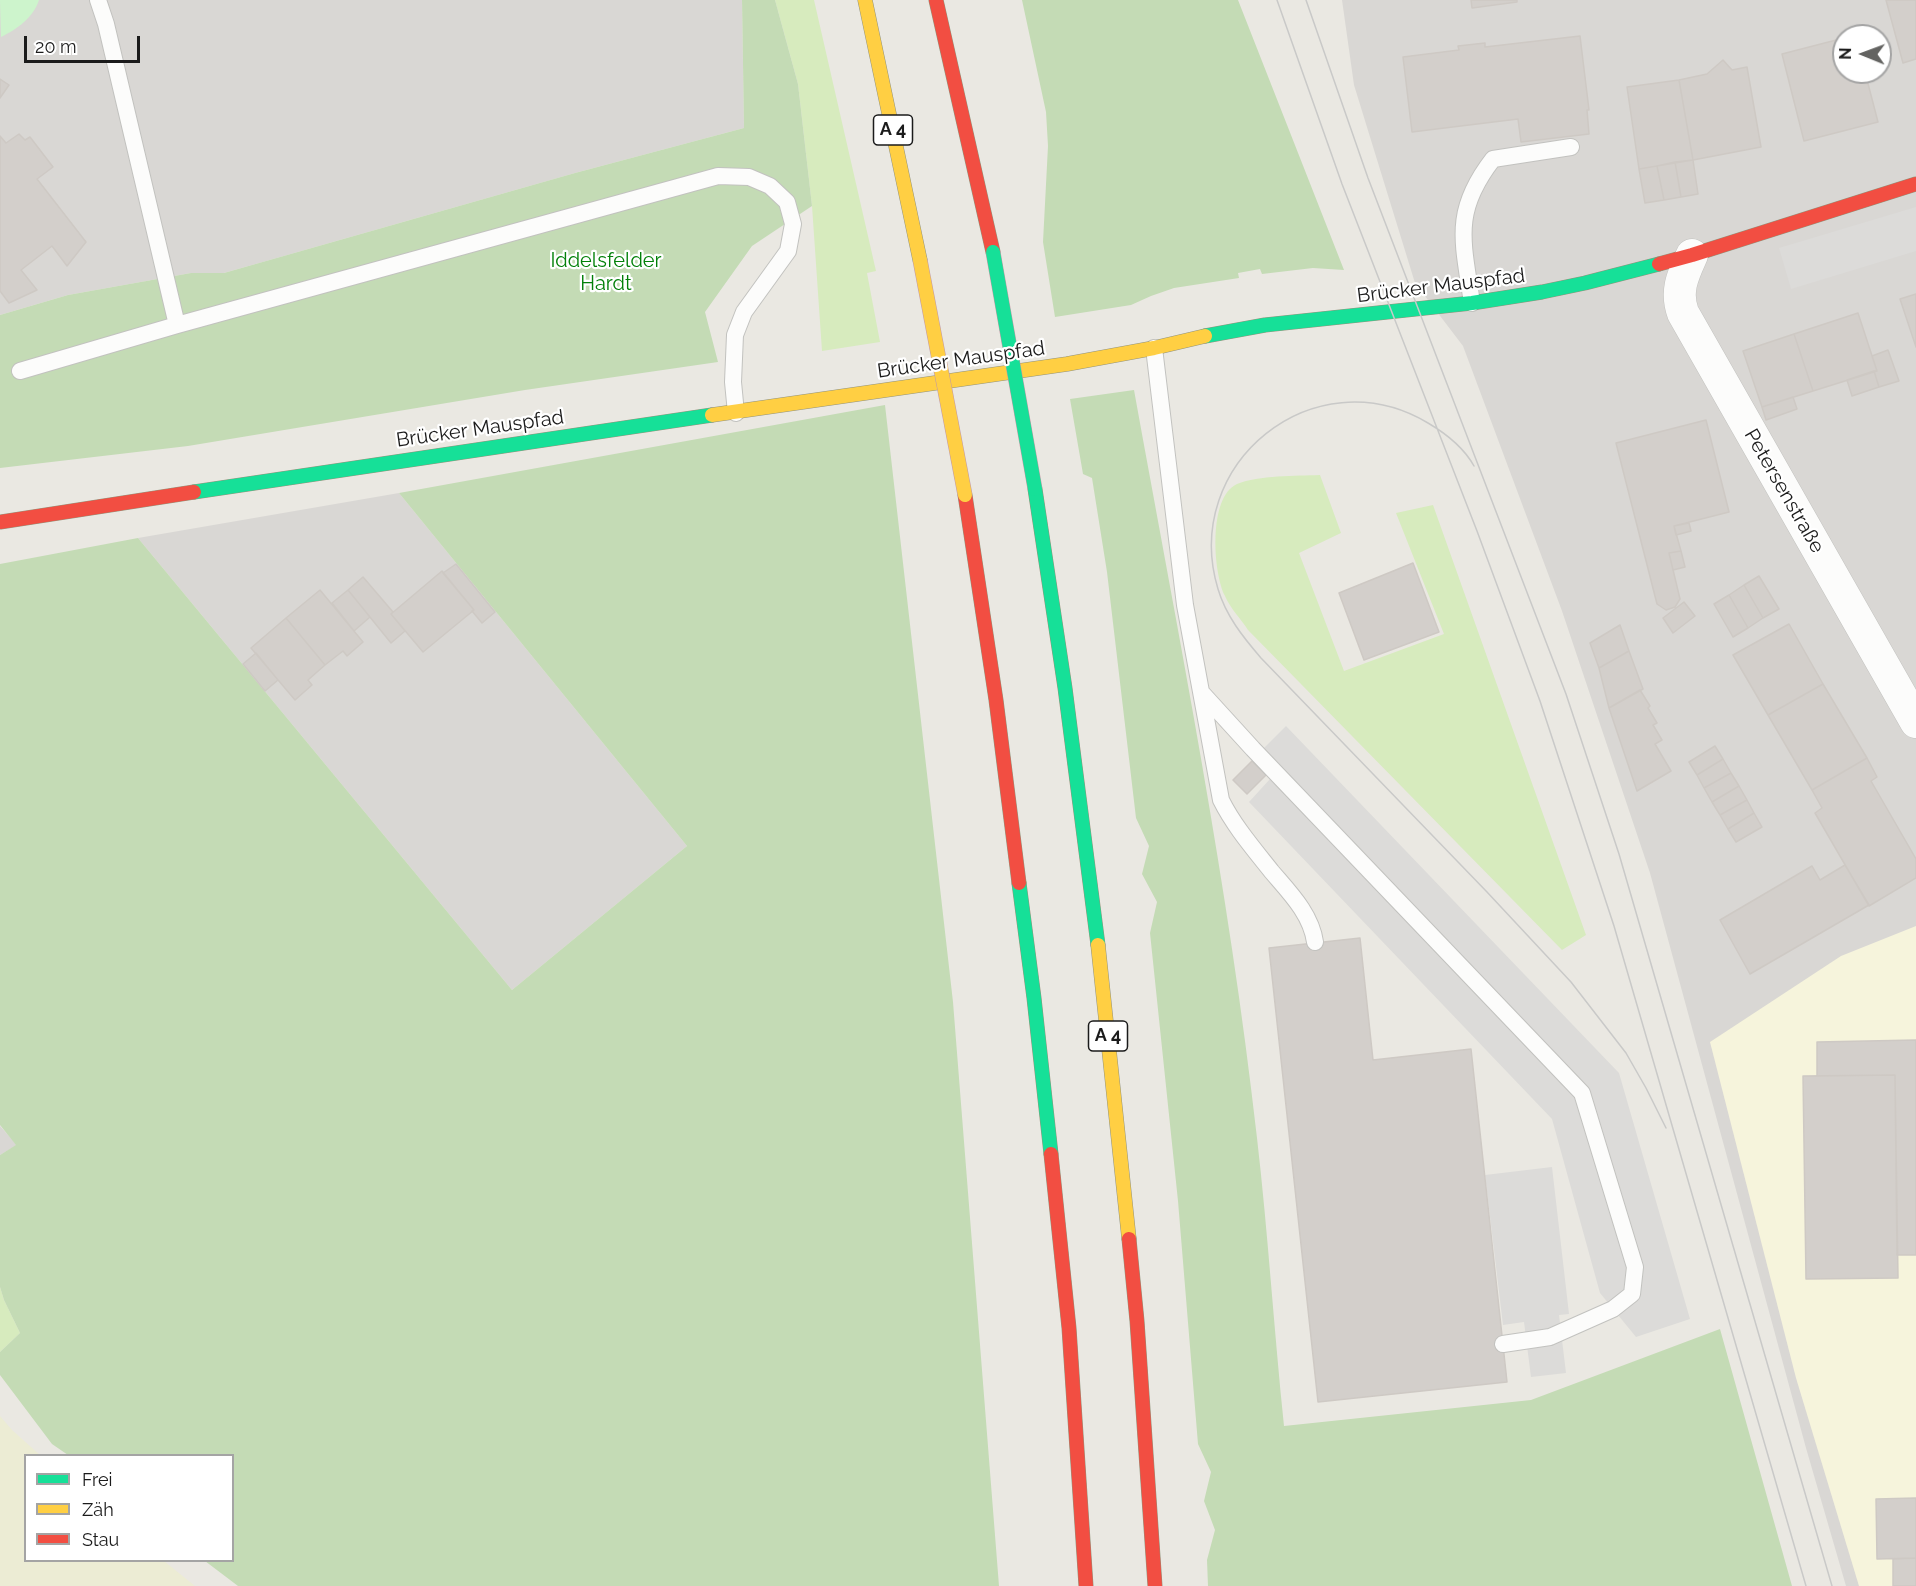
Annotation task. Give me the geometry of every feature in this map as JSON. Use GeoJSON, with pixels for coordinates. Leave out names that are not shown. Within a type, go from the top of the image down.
{"type":"FeatureCollection","features":[{"type":"Feature","properties":{"kind":"main road","name":"A 4"},"geometry":{"type":"LineString","coordinates":[[865,0],[920,260],[965,495],[996,700],[1034,998],[1069,1328],[1086,1586]]}},
{"type":"Feature","properties":{"kind":"main road","name":"A 4"},"geometry":{"type":"LineString","coordinates":[[936,0],[993,252],[1035,489],[1065,688],[1104,993],[1137,1321],[1155,1586]]}},
{"type":"Feature","properties":{"kind":"main road","name":"Brücker Mauspfad"},"geometry":{"type":"LineString","coordinates":[[0,522],[374,464],[1067,364],[1265,325],[1472,303],[1542,292],[1585,284],[1692,255],[1916,184]]}},
{"type":"Feature","properties":{"kind":"street","name":"Petersenstraße"},"geometry":{"type":"LineString","coordinates":[[1692,255],[1680,285],[1680,304],[1683,313],[1916,722]]}},
{"type":"Feature","properties":{"kind":"lane"},"geometry":{"type":"LineString","coordinates":[[98,0],[106,24],[177,325]]}},
{"type":"Feature","properties":{"kind":"lane"},"geometry":{"type":"LineString","coordinates":[[1472,303],[1462,234],[1468,201],[1480,176],[1493,159],[1571,147]]}},
{"type":"Feature","properties":{"kind":"lane"},"geometry":{"type":"LineString","coordinates":[[20,371],[177,325],[718,176],[749,177],[770,186],[787,202],[793,224],[788,251],[744,312],[735,334],[733,382],[736,413]]}},
{"type":"Feature","properties":{"kind":"lane"},"geometry":{"type":"LineString","coordinates":[[1154,348],[1185,605],[1221,800],[1231,820],[1297,901],[1309,920],[1315,942]]}},
{"type":"Feature","properties":{"kind":"lane"},"geometry":{"type":"LineString","coordinates":[[1201,693],[1582,1093],[1635,1267],[1632,1294],[1613,1309],[1550,1337],[1503,1344]]}},
{"type":"Feature","properties":{"kind":"shaded area"},"geometry":{"type":"Polygon","coordinates":[[[0,0],[742,0],[744,128],[575,173],[224,273],[191,273],[68,295],[0,315],[0,0]]]}},
{"type":"Feature","properties":{"kind":"shaded area"},"geometry":{"type":"Polygon","coordinates":[[[1342,0],[1916,0],[1916,1586],[1846,1586],[1806,1448],[1650,873],[1562,611],[1463,346],[1415,283],[1354,85],[1342,0]]]}},
{"type":"Feature","properties":{"kind":"shaded area"},"geometry":{"type":"Polygon","coordinates":[[[1916,207],[1916,251],[1791,289],[1779,248],[1916,207]]]}},
{"type":"Feature","properties":{"kind":"shaded area"},"geometry":{"type":"Polygon","coordinates":[[[399,493],[687,846],[512,990],[138,538],[399,493]]]}},
{"type":"Feature","properties":{"kind":"shaded area"},"geometry":{"type":"Polygon","coordinates":[[[1286,726],[1619,1073],[1690,1319],[1636,1337],[1600,1293],[1552,1119],[1249,802],[1281,767],[1264,748],[1286,726]]]}},
{"type":"Feature","properties":{"kind":"shaded area"},"geometry":{"type":"Polygon","coordinates":[[[1916,926],[1916,1586],[1859,1586],[1796,1378],[1710,1042],[1841,956],[1916,926]]]}},
{"type":"Feature","properties":{"kind":"shaded area"},"geometry":{"type":"Polygon","coordinates":[[[0,1126],[17,1145],[0,1155],[0,1126]]]}},
{"type":"Feature","properties":{"kind":"shaded area"},"geometry":{"type":"Polygon","coordinates":[[[1552,1167],[1569,1314],[1559,1315],[1566,1373],[1531,1377],[1524,1322],[1503,1325],[1485,1175],[1552,1167]]]}},
{"type":"Feature","properties":{"kind":"green space"},"geometry":{"type":"Polygon","coordinates":[[[0,0],[39,0],[33,12],[24,22],[1,37],[0,0]]]}},
{"type":"Feature","properties":{"kind":"green space","name":"Iddelsfelder Hardt"},"geometry":{"type":"Polygon","coordinates":[[[742,0],[775,0],[798,84],[812,206],[752,246],[705,312],[718,362],[525,390],[188,446],[0,468],[0,315],[68,295],[191,273],[224,273],[575,173],[744,128],[742,0]]]}},
{"type":"Feature","properties":{"kind":"green space"},"geometry":{"type":"Polygon","coordinates":[[[775,0],[814,0],[876,271],[867,273],[880,342],[822,351],[812,206],[798,84],[775,0]]]}},
{"type":"Feature","properties":{"kind":"green space"},"geometry":{"type":"Polygon","coordinates":[[[1022,0],[1238,0],[1344,270],[1313,268],[1262,274],[1260,269],[1238,273],[1239,278],[1174,288],[1131,305],[1055,317],[1043,242],[1048,146],[1046,112],[1022,0]]]}},
{"type":"Feature","properties":{"kind":"green space"},"geometry":{"type":"Polygon","coordinates":[[[1134,390],[1202,763],[1246,1044],[1261,1174],[1284,1426],[1531,1400],[1720,1329],[1792,1586],[1208,1586],[1207,1560],[1215,1530],[1204,1501],[1211,1472],[1198,1444],[1178,1201],[1150,933],[1157,902],[1142,874],[1149,846],[1136,818],[1107,572],[1092,478],[1083,474],[1070,399],[1134,390]]]}},
{"type":"Feature","properties":{"kind":"green space"},"geometry":{"type":"Polygon","coordinates":[[[885,405],[953,1002],[999,1586],[238,1586],[206,1562],[234,1562],[234,1454],[67,1454],[52,1444],[0,1375],[0,1352],[20,1333],[0,1287],[0,1155],[16,1145],[0,1125],[0,564],[138,538],[512,990],[687,846],[399,493],[885,405]]]}},
{"type":"Feature","properties":{"kind":"green space"},"geometry":{"type":"Polygon","coordinates":[[[1320,475],[1341,533],[1299,553],[1344,671],[1444,634],[1396,513],[1433,505],[1586,935],[1562,950],[1248,630],[1227,600],[1218,570],[1216,536],[1221,504],[1228,492],[1237,484],[1256,479],[1320,475]]]}},
{"type":"Feature","properties":{"kind":"green space"},"geometry":{"type":"Polygon","coordinates":[[[0,1287],[20,1333],[0,1352],[0,1287]]]}},
{"type":"Feature","properties":{"kind":"green space"},"geometry":{"type":"Polygon","coordinates":[[[0,1416],[39,1454],[24,1454],[24,1562],[165,1562],[195,1586],[0,1586],[0,1416]]]}},
{"type":"Feature","properties":{"kind":"building"},"geometry":{"type":"Polygon","coordinates":[[[1471,0],[1517,0],[1517,2],[1472,8],[1471,0]]]}},
{"type":"Feature","properties":{"kind":"building"},"geometry":{"type":"Polygon","coordinates":[[[1886,0],[1916,0],[1916,59],[1903,63],[1886,0]]]}},
{"type":"Feature","properties":{"kind":"building"},"geometry":{"type":"Polygon","coordinates":[[[1580,36],[1589,110],[1587,110],[1589,134],[1521,142],[1518,119],[1412,132],[1403,57],[1459,50],[1458,46],[1485,43],[1485,47],[1580,36]]]}},
{"type":"Feature","properties":{"kind":"building"},"geometry":{"type":"Polygon","coordinates":[[[1832,41],[1832,84],[1868,84],[1878,122],[1804,141],[1782,54],[1832,41]]]}},
{"type":"Feature","properties":{"kind":"building"},"geometry":{"type":"Polygon","coordinates":[[[1723,60],[1732,70],[1747,67],[1761,147],[1693,160],[1679,80],[1707,74],[1723,60]]]}},
{"type":"Feature","properties":{"kind":"building"},"geometry":{"type":"Polygon","coordinates":[[[0,79],[9,85],[0,98],[0,79]]]}},
{"type":"Feature","properties":{"kind":"building"},"geometry":{"type":"Polygon","coordinates":[[[1679,80],[1693,160],[1639,169],[1627,87],[1679,80]]]}},
{"type":"Feature","properties":{"kind":"building"},"geometry":{"type":"Polygon","coordinates":[[[19,134],[25,140],[30,137],[53,167],[37,179],[86,242],[67,266],[52,246],[21,270],[37,290],[9,303],[0,291],[0,136],[6,143],[19,134]]]}},
{"type":"Feature","properties":{"kind":"building"},"geometry":{"type":"Polygon","coordinates":[[[1693,160],[1698,194],[1681,197],[1675,162],[1693,160]]]}},
{"type":"Feature","properties":{"kind":"building"},"geometry":{"type":"Polygon","coordinates":[[[1675,162],[1681,197],[1664,200],[1657,166],[1675,162]]]}},
{"type":"Feature","properties":{"kind":"building"},"geometry":{"type":"Polygon","coordinates":[[[1657,166],[1664,200],[1645,203],[1639,169],[1657,166]]]}},
{"type":"Feature","properties":{"kind":"building"},"geometry":{"type":"Polygon","coordinates":[[[1916,294],[1916,347],[1900,299],[1916,294]]]}},
{"type":"Feature","properties":{"kind":"building"},"geometry":{"type":"Polygon","coordinates":[[[1858,313],[1877,371],[1813,391],[1794,334],[1858,313]]]}},
{"type":"Feature","properties":{"kind":"building"},"geometry":{"type":"Polygon","coordinates":[[[1794,334],[1813,391],[1762,407],[1743,351],[1794,334]]]}},
{"type":"Feature","properties":{"kind":"building"},"geometry":{"type":"Polygon","coordinates":[[[1888,350],[1899,381],[1879,387],[1872,356],[1888,350]]]}},
{"type":"Feature","properties":{"kind":"building"},"geometry":{"type":"Polygon","coordinates":[[[1874,371],[1879,387],[1852,396],[1847,380],[1874,371]]]}},
{"type":"Feature","properties":{"kind":"building"},"geometry":{"type":"Polygon","coordinates":[[[1793,397],[1797,409],[1766,420],[1762,407],[1793,397]]]}},
{"type":"Feature","properties":{"kind":"building"},"geometry":{"type":"Polygon","coordinates":[[[1706,420],[1729,512],[1674,526],[1681,551],[1669,553],[1680,599],[1675,607],[1666,610],[1657,604],[1616,443],[1706,420]]]}},
{"type":"Feature","properties":{"kind":"building"},"geometry":{"type":"Polygon","coordinates":[[[1689,523],[1691,531],[1676,535],[1674,526],[1689,523]]]}},
{"type":"Feature","properties":{"kind":"building"},"geometry":{"type":"Polygon","coordinates":[[[1681,551],[1685,567],[1673,570],[1669,553],[1681,551]]]}},
{"type":"Feature","properties":{"kind":"building"},"geometry":{"type":"Polygon","coordinates":[[[1413,563],[1439,632],[1364,660],[1339,593],[1413,563]]]}},
{"type":"Feature","properties":{"kind":"building"},"geometry":{"type":"Polygon","coordinates":[[[456,564],[495,612],[482,623],[443,573],[456,564]]]}},
{"type":"Feature","properties":{"kind":"building"},"geometry":{"type":"Polygon","coordinates":[[[442,571],[474,610],[423,652],[391,614],[442,571]]]}},
{"type":"Feature","properties":{"kind":"building"},"geometry":{"type":"Polygon","coordinates":[[[1759,576],[1779,609],[1763,618],[1744,585],[1759,576]]]}},
{"type":"Feature","properties":{"kind":"building"},"geometry":{"type":"Polygon","coordinates":[[[363,577],[393,612],[391,614],[405,631],[391,643],[348,590],[363,577]]]}},
{"type":"Feature","properties":{"kind":"building"},"geometry":{"type":"Polygon","coordinates":[[[1744,585],[1763,618],[1748,628],[1729,595],[1744,585]]]}},
{"type":"Feature","properties":{"kind":"building"},"geometry":{"type":"Polygon","coordinates":[[[320,590],[363,642],[347,656],[343,651],[325,665],[286,618],[320,590]]]}},
{"type":"Feature","properties":{"kind":"building"},"geometry":{"type":"Polygon","coordinates":[[[348,590],[370,617],[354,631],[332,603],[348,590]]]}},
{"type":"Feature","properties":{"kind":"building"},"geometry":{"type":"Polygon","coordinates":[[[1729,595],[1748,628],[1733,637],[1714,604],[1729,595]]]}},
{"type":"Feature","properties":{"kind":"building"},"geometry":{"type":"Polygon","coordinates":[[[1684,602],[1695,616],[1673,633],[1663,618],[1684,602]]]}},
{"type":"Feature","properties":{"kind":"building"},"geometry":{"type":"Polygon","coordinates":[[[286,618],[325,665],[308,680],[312,685],[295,700],[251,648],[286,618]]]}},
{"type":"Feature","properties":{"kind":"building"},"geometry":{"type":"Polygon","coordinates":[[[1789,624],[1823,684],[1768,715],[1733,655],[1789,624]]]}},
{"type":"Feature","properties":{"kind":"building"},"geometry":{"type":"Polygon","coordinates":[[[1620,625],[1629,651],[1599,668],[1590,643],[1620,625]]]}},
{"type":"Feature","properties":{"kind":"building"},"geometry":{"type":"Polygon","coordinates":[[[1629,651],[1643,689],[1609,708],[1599,668],[1629,651]]]}},
{"type":"Feature","properties":{"kind":"building"},"geometry":{"type":"Polygon","coordinates":[[[256,653],[278,680],[265,691],[243,664],[256,653]]]}},
{"type":"Feature","properties":{"kind":"building"},"geometry":{"type":"Polygon","coordinates":[[[1823,684],[1867,758],[1812,790],[1768,715],[1823,684]]]}},
{"type":"Feature","properties":{"kind":"building"},"geometry":{"type":"Polygon","coordinates":[[[1640,690],[1650,706],[1648,708],[1657,723],[1653,725],[1662,740],[1655,744],[1671,771],[1637,791],[1609,708],[1640,690]]]}},
{"type":"Feature","properties":{"kind":"building"},"geometry":{"type":"Polygon","coordinates":[[[1715,746],[1723,759],[1697,775],[1689,762],[1715,746]]]}},
{"type":"Feature","properties":{"kind":"building"},"geometry":{"type":"Polygon","coordinates":[[[1867,758],[1877,777],[1871,781],[1916,859],[1916,878],[1869,906],[1815,813],[1822,808],[1812,790],[1867,758]]]}},
{"type":"Feature","properties":{"kind":"building"},"geometry":{"type":"Polygon","coordinates":[[[1723,759],[1731,773],[1704,788],[1697,775],[1723,759]]]}},
{"type":"Feature","properties":{"kind":"building"},"geometry":{"type":"Polygon","coordinates":[[[1252,761],[1266,775],[1247,794],[1233,780],[1252,761]]]}},
{"type":"Feature","properties":{"kind":"building"},"geometry":{"type":"Polygon","coordinates":[[[1731,773],[1739,786],[1712,802],[1704,788],[1731,773]]]}},
{"type":"Feature","properties":{"kind":"building"},"geometry":{"type":"Polygon","coordinates":[[[1739,786],[1747,800],[1720,815],[1712,802],[1739,786]]]}},
{"type":"Feature","properties":{"kind":"building"},"geometry":{"type":"Polygon","coordinates":[[[1747,800],[1754,813],[1728,829],[1720,815],[1747,800]]]}},
{"type":"Feature","properties":{"kind":"building"},"geometry":{"type":"Polygon","coordinates":[[[1754,813],[1762,827],[1736,842],[1728,829],[1754,813]]]}},
{"type":"Feature","properties":{"kind":"building"},"geometry":{"type":"Polygon","coordinates":[[[1845,865],[1869,905],[1750,974],[1720,920],[1812,866],[1820,880],[1845,865]]]}},
{"type":"Feature","properties":{"kind":"building"},"geometry":{"type":"Polygon","coordinates":[[[1360,938],[1373,1060],[1471,1049],[1507,1382],[1318,1402],[1269,948],[1360,938]]]}},
{"type":"Feature","properties":{"kind":"building"},"geometry":{"type":"Polygon","coordinates":[[[1916,1040],[1916,1255],[1897,1255],[1895,1075],[1817,1076],[1817,1042],[1916,1040]]]}},
{"type":"Feature","properties":{"kind":"building"},"geometry":{"type":"Polygon","coordinates":[[[1895,1075],[1898,1278],[1806,1279],[1803,1076],[1895,1075]]]}},
{"type":"Feature","properties":{"kind":"building"},"geometry":{"type":"Polygon","coordinates":[[[1916,1498],[1916,1558],[1877,1559],[1876,1499],[1916,1498]]]}},
{"type":"Feature","properties":{"kind":"building"},"geometry":{"type":"Polygon","coordinates":[[[1916,1558],[1916,1586],[1893,1586],[1893,1559],[1916,1558]]]}},
{"type":"Feature","properties":{"kind":"tram line"},"geometry":{"type":"LineString","coordinates":[[1277,0],[1342,184],[1477,531],[1540,701],[1614,926],[1806,1586]]}},
{"type":"Feature","properties":{"kind":"tram line"},"geometry":{"type":"LineString","coordinates":[[1306,0],[1368,178],[1566,694],[1619,854],[1832,1586]]}},
{"type":"Feature","properties":{"kind":"tram line"},"geometry":{"type":"LineString","coordinates":[[1474,466],[1460,447],[1434,427],[1385,405],[1342,403],[1301,413],[1266,434],[1238,464],[1219,501],[1211,543],[1218,589],[1230,617],[1261,658],[1571,982],[1626,1053],[1666,1128]]}},
{"type":"Feature","properties":{"kind":"traffic: fast"},"geometry":{"type":"LineString","coordinates":[[993,252],[1035,489]]}},
{"type":"Feature","properties":{"kind":"traffic: fast"},"geometry":{"type":"LineString","coordinates":[[1205,336],[1265,325],[1472,303],[1542,292],[1659,264]]}},
{"type":"Feature","properties":{"kind":"traffic: fast"},"geometry":{"type":"LineString","coordinates":[[194,492],[712,415]]}},
{"type":"Feature","properties":{"kind":"traffic: fast"},"geometry":{"type":"LineString","coordinates":[[1035,489],[1065,688],[1098,945]]}},
{"type":"Feature","properties":{"kind":"traffic: fast"},"geometry":{"type":"LineString","coordinates":[[1019,883],[1051,1154]]}},
{"type":"Feature","properties":{"kind":"traffic: slow"},"geometry":{"type":"LineString","coordinates":[[865,0],[920,260]]}},
{"type":"Feature","properties":{"kind":"traffic: slow"},"geometry":{"type":"LineString","coordinates":[[920,260],[965,495]]}},
{"type":"Feature","properties":{"kind":"traffic: slow"},"geometry":{"type":"LineString","coordinates":[[712,415],[1067,364],[1205,336]]}},
{"type":"Feature","properties":{"kind":"traffic: slow"},"geometry":{"type":"LineString","coordinates":[[1098,945],[1129,1239]]}},
{"type":"Feature","properties":{"kind":"traffic: jam"},"geometry":{"type":"LineString","coordinates":[[936,0],[993,252]]}},
{"type":"Feature","properties":{"kind":"traffic: jam"},"geometry":{"type":"LineString","coordinates":[[1659,264],[1916,184]]}},
{"type":"Feature","properties":{"kind":"traffic: jam"},"geometry":{"type":"LineString","coordinates":[[0,522],[194,492]]}},
{"type":"Feature","properties":{"kind":"traffic: jam"},"geometry":{"type":"LineString","coordinates":[[965,495],[996,700],[1019,883]]}},
{"type":"Feature","properties":{"kind":"traffic: jam"},"geometry":{"type":"LineString","coordinates":[[1051,1154],[1069,1328],[1086,1586]]}},
{"type":"Feature","properties":{"kind":"traffic: jam"},"geometry":{"type":"LineString","coordinates":[[1129,1239],[1137,1321],[1155,1586]]}}]}
